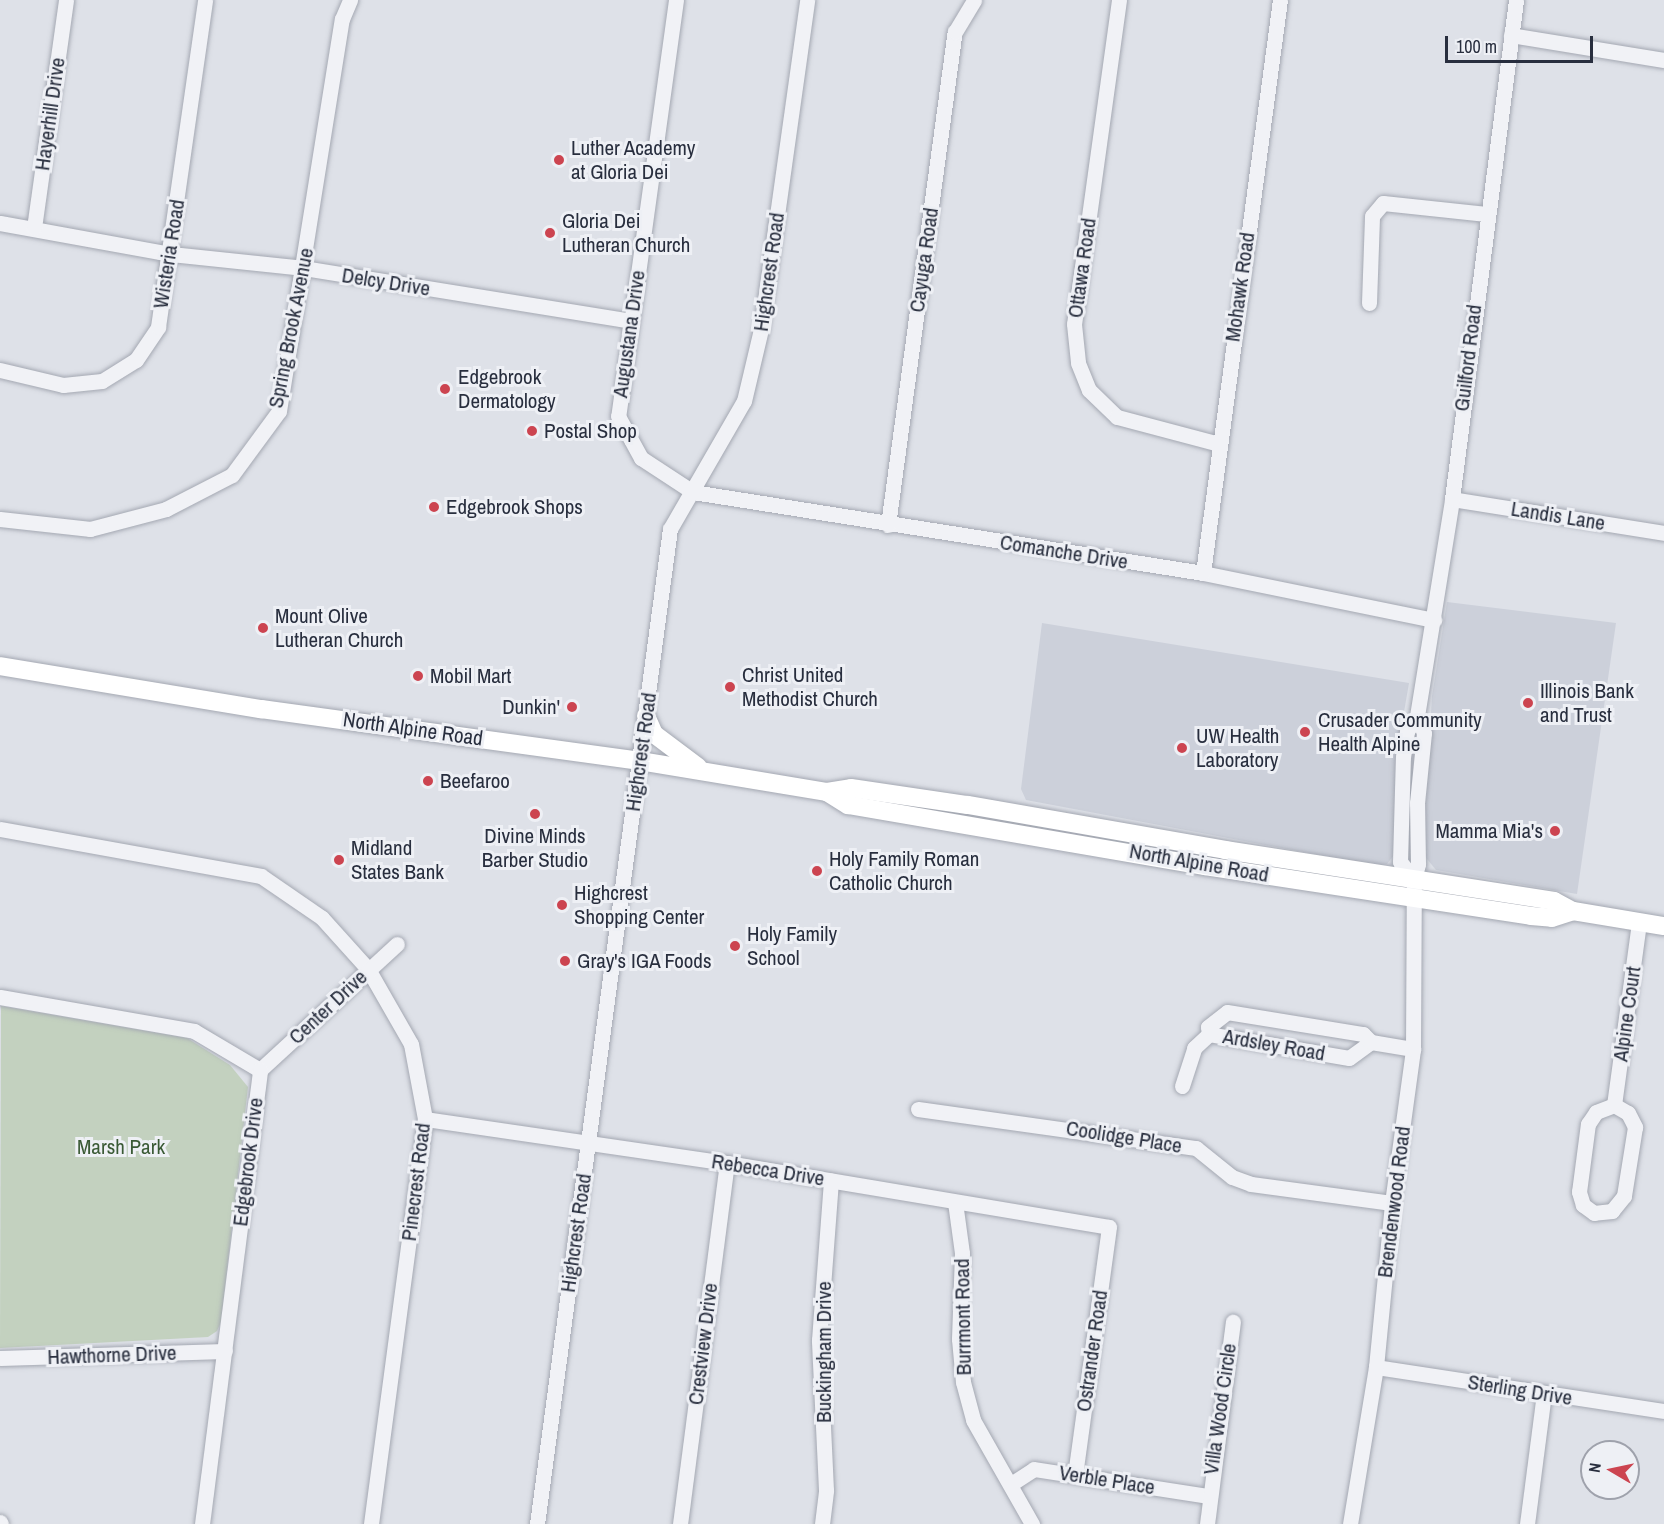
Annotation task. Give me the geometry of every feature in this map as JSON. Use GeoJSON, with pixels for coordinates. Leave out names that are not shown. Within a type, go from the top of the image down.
{"type":"FeatureCollection","features":[{"type":"Feature","properties":{"kind":"main road","name":"North Alpine Road"},"geometry":{"type":"LineString","coordinates":[[0,666],[261,709],[640,761],[827,792],[851,788],[968,805],[1554,901],[1573,911],[1664,926]]}},
{"type":"Feature","properties":{"kind":"main road"},"geometry":{"type":"LineString","coordinates":[[646,716],[654,734],[673,751],[708,772]]}},
{"type":"Feature","properties":{"kind":"main road","name":"North Alpine Road"},"geometry":{"type":"LineString","coordinates":[[827,792],[848,805],[1414,898],[1552,918],[1573,911]]}},
{"type":"Feature","properties":{"kind":"street","name":"Hayerhill Drive"},"geometry":{"type":"LineString","coordinates":[[34,228],[66,0]]}},
{"type":"Feature","properties":{"kind":"street","name":"Wisteria Road"},"geometry":{"type":"LineString","coordinates":[[0,370],[63,385],[102,381],[136,360],[158,327],[171,254],[205,0]]}},
{"type":"Feature","properties":{"kind":"street","name":"Spring Brook Avenue"},"geometry":{"type":"LineString","coordinates":[[0,519],[90,529],[166,509],[232,475],[279,411],[304,268],[342,19],[350,0]]}},
{"type":"Feature","properties":{"kind":"street","name":"Augustana Drive"},"geometry":{"type":"LineString","coordinates":[[676,0],[618,416],[641,458],[693,492]]}},
{"type":"Feature","properties":{"kind":"street","name":"Highcrest Road"},"geometry":{"type":"LineString","coordinates":[[537,1524],[670,529],[744,401],[761,329],[807,0]]}},
{"type":"Feature","properties":{"kind":"street","name":"Cayuga Road"},"geometry":{"type":"LineString","coordinates":[[888,525],[955,32],[974,0]]}},
{"type":"Feature","properties":{"kind":"street","name":"Ottawa Road"},"geometry":{"type":"LineString","coordinates":[[1119,0],[1074,324],[1077,356],[1089,390],[1105,410],[1117,417],[1219,444]]}},
{"type":"Feature","properties":{"kind":"street","name":"Mohawk Road"},"geometry":{"type":"LineString","coordinates":[[1203,573],[1280,0]]}},
{"type":"Feature","properties":{"kind":"street","name":"Guilford Road"},"geometry":{"type":"LineString","coordinates":[[1414,879],[1418,864],[1417,802],[1424,733],[1417,716],[1452,499],[1486,214],[1516,0]]}},
{"type":"Feature","properties":{"kind":"street"},"geometry":{"type":"LineString","coordinates":[[1511,35],[1664,60]]}},
{"type":"Feature","properties":{"kind":"street"},"geometry":{"type":"LineString","coordinates":[[1369,303],[1372,216],[1383,203],[1486,214]]}},
{"type":"Feature","properties":{"kind":"street","name":"Delcy Drive"},"geometry":{"type":"LineString","coordinates":[[0,223],[171,254],[304,268],[630,321]]}},
{"type":"Feature","properties":{"kind":"street","name":"Comanche Drive"},"geometry":{"type":"LineString","coordinates":[[693,492],[888,525],[1203,573],[1434,620]]}},
{"type":"Feature","properties":{"kind":"street","name":"Landis Lane"},"geometry":{"type":"LineString","coordinates":[[1452,499],[1664,533]]}},
{"type":"Feature","properties":{"kind":"street","name":"Pinecrest Road"},"geometry":{"type":"LineString","coordinates":[[0,829],[261,876],[322,918],[368,969],[411,1044],[425,1119],[371,1524]]}},
{"type":"Feature","properties":{"kind":"street","name":"Brendenwood Road"},"geometry":{"type":"LineString","coordinates":[[1350,1524],[1376,1367],[1392,1203],[1413,1049],[1414,879]]}},
{"type":"Feature","properties":{"kind":"street","name":"Alpine Court"},"geometry":{"type":"LineString","coordinates":[[1614,1105],[1639,922]]}},
{"type":"Feature","properties":{"kind":"street","name":"Center Drive"},"geometry":{"type":"LineString","coordinates":[[260,1070],[397,944]]}},
{"type":"Feature","properties":{"kind":"street","name":"Edgebrook Drive"},"geometry":{"type":"LineString","coordinates":[[0,997],[194,1031],[260,1070],[202,1524]]}},
{"type":"Feature","properties":{"kind":"street","name":"Ardsley Road"},"geometry":{"type":"LineString","coordinates":[[1371,1042],[1349,1058],[1209,1034],[1208,1027],[1227,1012],[1363,1034],[1371,1042],[1413,1049]]}},
{"type":"Feature","properties":{"kind":"street"},"geometry":{"type":"LineString","coordinates":[[1182,1086],[1194,1048],[1209,1034]]}},
{"type":"Feature","properties":{"kind":"street"},"geometry":{"type":"LineString","coordinates":[[1614,1105],[1628,1113],[1635,1127],[1624,1196],[1612,1211],[1594,1213],[1583,1205],[1579,1192],[1588,1124],[1596,1112],[1614,1105]]}},
{"type":"Feature","properties":{"kind":"street","name":"Coolidge Place"},"geometry":{"type":"LineString","coordinates":[[918,1109],[1196,1148],[1232,1177],[1251,1184],[1392,1203]]}},
{"type":"Feature","properties":{"kind":"street","name":"Rebecca Drive"},"geometry":{"type":"LineString","coordinates":[[425,1119],[727,1163],[1109,1227]]}},
{"type":"Feature","properties":{"kind":"street","name":"Crestview Drive"},"geometry":{"type":"LineString","coordinates":[[680,1524],[727,1163]]}},
{"type":"Feature","properties":{"kind":"street","name":"Buckingham Drive"},"geometry":{"type":"LineString","coordinates":[[822,1524],[826,1490],[819,1340],[831,1180]]}},
{"type":"Feature","properties":{"kind":"street","name":"Burrmont Road"},"geometry":{"type":"LineString","coordinates":[[956,1202],[962,1254],[959,1339],[963,1382],[973,1420],[1032,1524]]}},
{"type":"Feature","properties":{"kind":"street","name":"Ostrander Road"},"geometry":{"type":"LineString","coordinates":[[1075,1474],[1109,1227]]}},
{"type":"Feature","properties":{"kind":"street","name":"Villa Wood Circle"},"geometry":{"type":"LineString","coordinates":[[1208,1496],[1233,1322]]}},
{"type":"Feature","properties":{"kind":"street","name":"Hawthorne Drive"},"geometry":{"type":"LineString","coordinates":[[0,1358],[225,1351]]}},
{"type":"Feature","properties":{"kind":"street","name":"Sterling Drive"},"geometry":{"type":"LineString","coordinates":[[1376,1367],[1664,1411]]}},
{"type":"Feature","properties":{"kind":"street"},"geometry":{"type":"LineString","coordinates":[[1527,1524],[1544,1394]]}},
{"type":"Feature","properties":{"kind":"street","name":"Verble Place"},"geometry":{"type":"LineString","coordinates":[[1011,1484],[1034,1469],[1208,1496]]}},
{"type":"Feature","properties":{"kind":"street"},"geometry":{"type":"LineString","coordinates":[[1207,1524],[1208,1496]]}},
{"type":"Feature","properties":{"kind":"shaded area"},"geometry":{"type":"Polygon","coordinates":[[[1447,602],[1616,623],[1577,894],[1436,870],[1423,854],[1432,696],[1447,602]]]}},
{"type":"Feature","properties":{"kind":"shaded area"},"geometry":{"type":"Polygon","coordinates":[[[1042,623],[1409,683],[1401,729],[1394,855],[1387,864],[1378,866],[1026,800],[1021,789],[1042,623]]]}},
{"type":"Feature","properties":{"kind":"green space","name":"Marsh Park"},"geometry":{"type":"Polygon","coordinates":[[[1,1006],[187,1038],[230,1065],[248,1087],[221,1322],[217,1331],[208,1337],[0,1348],[1,1006]]]}},
{"type":"Feature","properties":{"kind":"place","name":"Luther Academy at Gloria Dei"},"geometry":{"type":"Point","coordinates":[559,160]}},
{"type":"Feature","properties":{"kind":"place","name":"Gloria Dei Lutheran Church"},"geometry":{"type":"Point","coordinates":[550,233]}},
{"type":"Feature","properties":{"kind":"place","name":"Edgebrook Dermatology"},"geometry":{"type":"Point","coordinates":[445,389]}},
{"type":"Feature","properties":{"kind":"place","name":"Postal Shop"},"geometry":{"type":"Point","coordinates":[532,431]}},
{"type":"Feature","properties":{"kind":"place","name":"Edgebrook Shops"},"geometry":{"type":"Point","coordinates":[434,507]}},
{"type":"Feature","properties":{"kind":"place","name":"Mount Olive Lutheran Church"},"geometry":{"type":"Point","coordinates":[263,628]}},
{"type":"Feature","properties":{"kind":"place","name":"Mobil Mart"},"geometry":{"type":"Point","coordinates":[418,676]}},
{"type":"Feature","properties":{"kind":"place","name":"Christ United Methodist Church"},"geometry":{"type":"Point","coordinates":[730,687]}},
{"type":"Feature","properties":{"kind":"place","name":"Illinois Bank and Trust"},"geometry":{"type":"Point","coordinates":[1528,703]}},
{"type":"Feature","properties":{"kind":"place","name":"Dunkin'"},"geometry":{"type":"Point","coordinates":[572,707]}},
{"type":"Feature","properties":{"kind":"place","name":"Crusader Community Health Alpine"},"geometry":{"type":"Point","coordinates":[1305,732]}},
{"type":"Feature","properties":{"kind":"place","name":"UW Health Laboratory"},"geometry":{"type":"Point","coordinates":[1182,748]}},
{"type":"Feature","properties":{"kind":"place","name":"Beefaroo"},"geometry":{"type":"Point","coordinates":[428,781]}},
{"type":"Feature","properties":{"kind":"place","name":"Divine Minds Barber Studio"},"geometry":{"type":"Point","coordinates":[535,814]}},
{"type":"Feature","properties":{"kind":"place","name":"Mamma Mia's"},"geometry":{"type":"Point","coordinates":[1555,831]}},
{"type":"Feature","properties":{"kind":"place","name":"Midland States Bank"},"geometry":{"type":"Point","coordinates":[339,860]}},
{"type":"Feature","properties":{"kind":"place","name":"Holy Family Roman Catholic Church"},"geometry":{"type":"Point","coordinates":[817,871]}},
{"type":"Feature","properties":{"kind":"place","name":"Highcrest Shopping Center"},"geometry":{"type":"Point","coordinates":[562,905]}},
{"type":"Feature","properties":{"kind":"place","name":"Holy Family School"},"geometry":{"type":"Point","coordinates":[735,946]}},
{"type":"Feature","properties":{"kind":"place","name":"Gray's IGA Foods"},"geometry":{"type":"Point","coordinates":[565,961]}}]}
